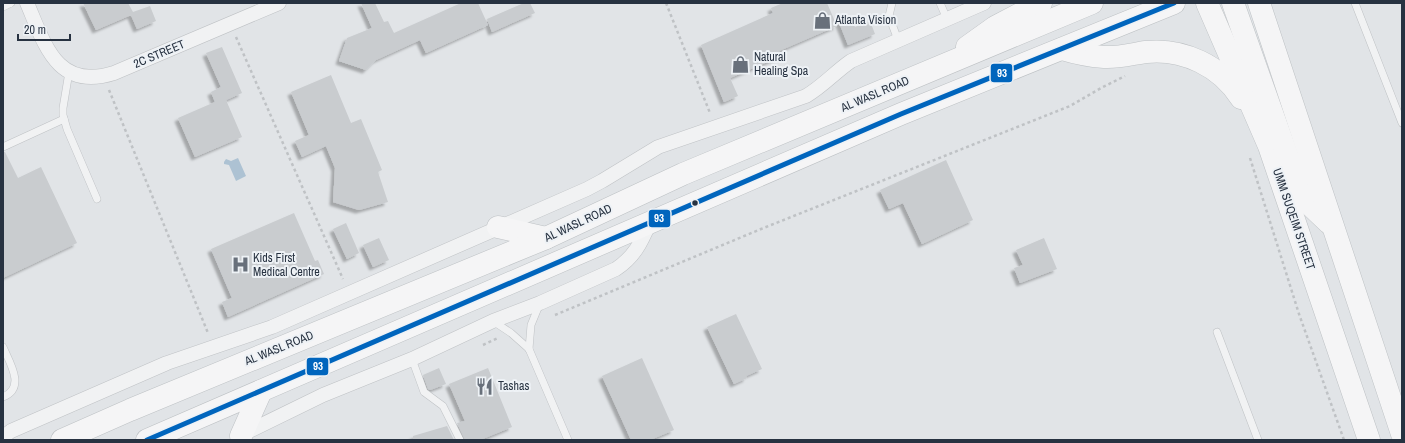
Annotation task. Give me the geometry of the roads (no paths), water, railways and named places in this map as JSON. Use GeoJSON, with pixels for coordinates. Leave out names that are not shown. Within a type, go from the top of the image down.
{"type":"FeatureCollection","features":[{"type":"Feature","properties":{"kind":"main road"},"geometry":{"type":"LineString","coordinates":[[941,67],[995,27],[1041,3]]}},
{"type":"Feature","properties":{"kind":"main road","name":"AL WASL ROAD"},"geometry":{"type":"LineString","coordinates":[[62,440],[130,410],[546,238],[683,174],[1092,3]]}},
{"type":"Feature","properties":{"kind":"main road"},"geometry":{"type":"LineString","coordinates":[[147,440],[901,114],[1174,3]]}},
{"type":"Feature","properties":{"kind":"main road"},"geometry":{"type":"LineString","coordinates":[[1233,3],[1298,186],[1309,204],[1332,227]]}},
{"type":"Feature","properties":{"kind":"main road"},"geometry":{"type":"LineString","coordinates":[[1259,3],[1332,227],[1402,434]]}},
{"type":"Feature","properties":{"kind":"main road","name":"UMM SUQEIM STREET"},"geometry":{"type":"LineString","coordinates":[[1211,6],[1269,146],[1368,440]]}},
{"type":"Feature","properties":{"kind":"main road"},"geometry":{"type":"LineString","coordinates":[[1062,49],[1090,56],[1104,57],[1160,52],[1174,53],[1199,61],[1220,74],[1238,93],[1269,146]]}},
{"type":"Feature","properties":{"kind":"main road"},"geometry":{"type":"LineString","coordinates":[[498,227],[546,238]]}},
{"type":"Feature","properties":{"kind":"main road"},"geometry":{"type":"LineString","coordinates":[[236,438],[261,391]]}},
{"type":"Feature","properties":{"kind":"street","name":"2C STREET"},"geometry":{"type":"LineString","coordinates":[[27,3],[46,47],[52,57],[69,72],[92,78],[114,73],[278,3]]}},
{"type":"Feature","properties":{"kind":"street"},"geometry":{"type":"LineString","coordinates":[[3,437],[12,431],[167,363],[262,331],[595,185],[658,147],[715,126],[806,96],[820,87],[838,70],[851,61],[984,3]]}},
{"type":"Feature","properties":{"kind":"street"},"geometry":{"type":"LineString","coordinates":[[236,438],[323,396],[412,359],[493,321],[540,303],[616,269],[634,254],[649,224]]}},
{"type":"Feature","properties":{"kind":"lane"},"geometry":{"type":"LineString","coordinates":[[3,7],[11,3]]}},
{"type":"Feature","properties":{"kind":"lane"},"geometry":{"type":"LineString","coordinates":[[892,3],[889,16],[898,40]]}},
{"type":"Feature","properties":{"kind":"lane"},"geometry":{"type":"LineString","coordinates":[[940,3],[947,19]]}},
{"type":"Feature","properties":{"kind":"lane"},"geometry":{"type":"LineString","coordinates":[[1355,3],[1402,123]]}},
{"type":"Feature","properties":{"kind":"lane"},"geometry":{"type":"LineString","coordinates":[[69,72],[63,108],[64,119],[97,199]]}},
{"type":"Feature","properties":{"kind":"lane"},"geometry":{"type":"LineString","coordinates":[[3,147],[64,119]]}},
{"type":"Feature","properties":{"kind":"lane"},"geometry":{"type":"LineString","coordinates":[[529,349],[531,326],[540,303]]}},
{"type":"Feature","properties":{"kind":"lane"},"geometry":{"type":"LineString","coordinates":[[493,321],[511,333],[529,349],[568,440]]}},
{"type":"Feature","properties":{"kind":"lane"},"geometry":{"type":"LineString","coordinates":[[1217,332],[1258,440]]}},
{"type":"Feature","properties":{"kind":"lane"},"geometry":{"type":"LineString","coordinates":[[3,347],[15,374],[16,380],[12,391],[3,397]]}},
{"type":"Feature","properties":{"kind":"lane"},"geometry":{"type":"LineString","coordinates":[[412,359],[424,392],[444,406],[460,440]]}},
{"type":"Feature","properties":{"kind":"water"},"geometry":{"type":"Polygon","coordinates":[[[238,158],[246,176],[236,181],[229,165],[224,164],[224,162],[226,159],[231,161],[238,158]]]}},
{"type":"Feature","properties":{"kind":"place","name":"Atlanta Vision"},"geometry":{"type":"Point","coordinates":[822,20]}},
{"type":"Feature","properties":{"kind":"place","name":"Natural Healing Spa"},"geometry":{"type":"Point","coordinates":[741,64]}},
{"type":"Feature","properties":{"kind":"place","name":"Kids First Medical Centre"},"geometry":{"type":"Point","coordinates":[240,265]}},
{"type":"Feature","properties":{"kind":"place","name":"Tashas"},"geometry":{"type":"Point","coordinates":[485,386]}}]}
